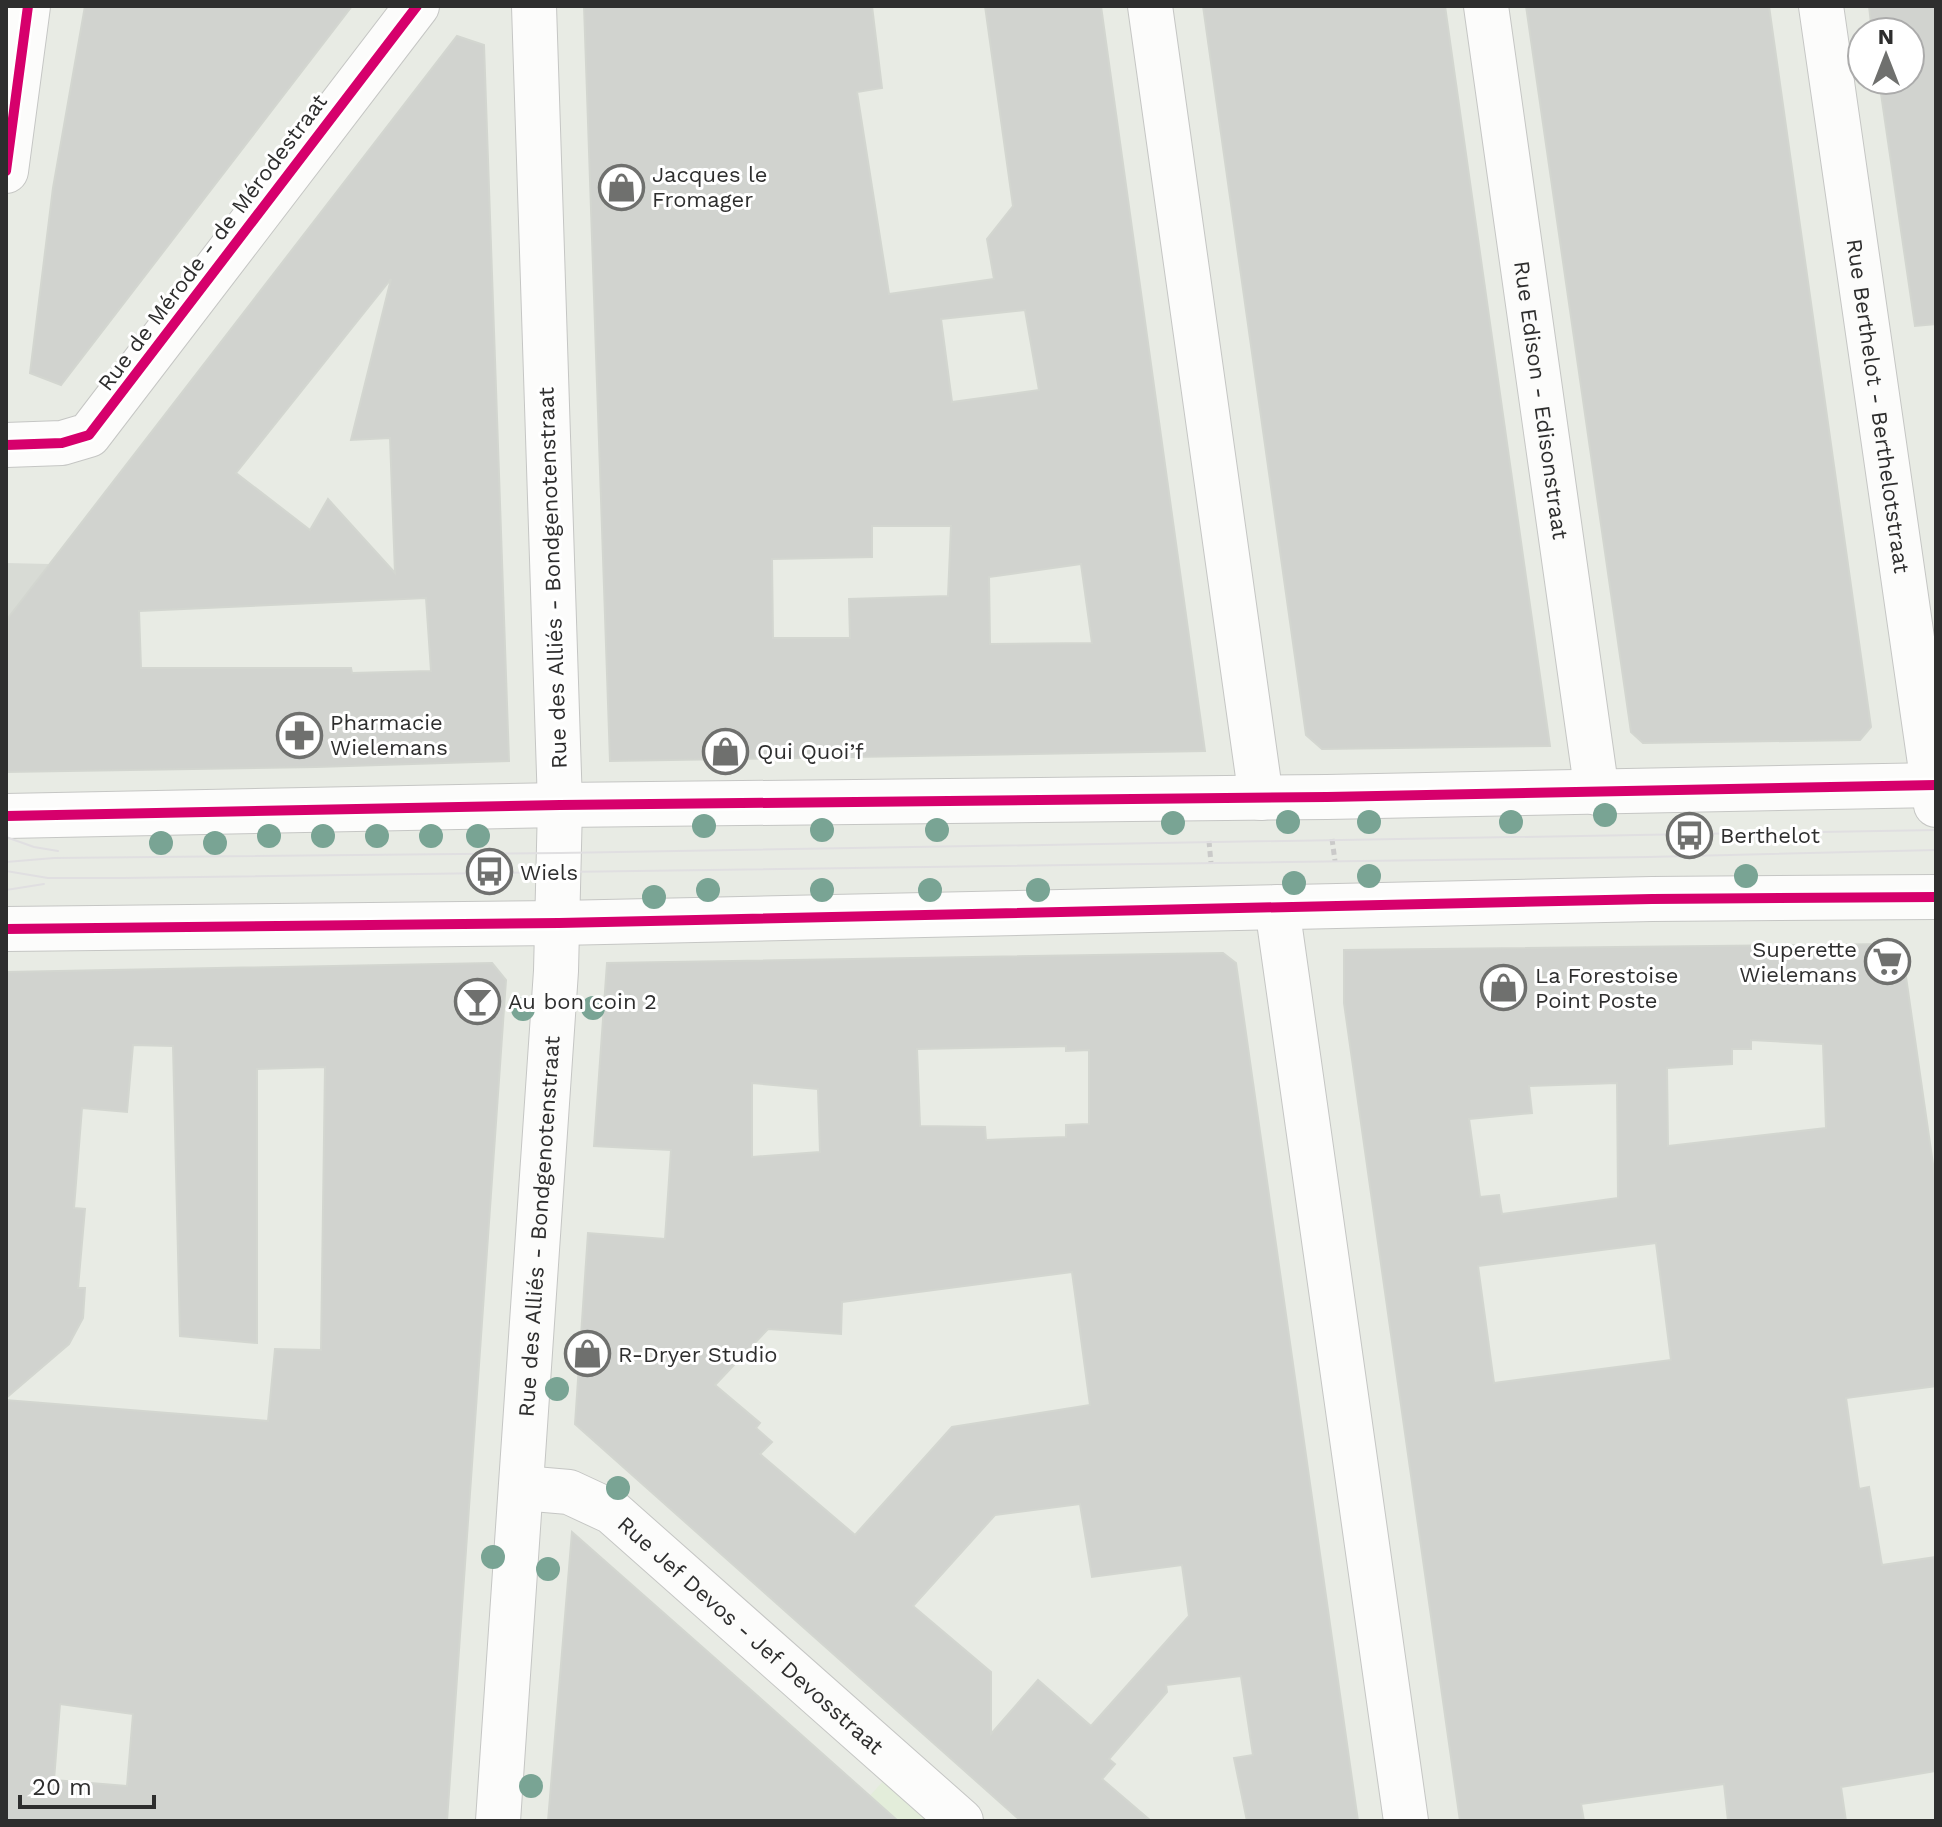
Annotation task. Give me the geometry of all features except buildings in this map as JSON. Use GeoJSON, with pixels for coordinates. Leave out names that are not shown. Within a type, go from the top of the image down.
{"type":"FeatureCollection","features":[{"type":"Feature","properties":{"kind":"street"},"geometry":{"type":"LineString","coordinates":[[6,171],[28,6]]}},
{"type":"Feature","properties":{"kind":"street","name":"Rue de Mérode - de Mérodestraat"},"geometry":{"type":"LineString","coordinates":[[6,445],[62,443],[89,435],[417,6]]}},
{"type":"Feature","properties":{"kind":"street","name":"Rue des Alliés - Bondgenotenstraat"},"geometry":{"type":"LineString","coordinates":[[498,1821],[559,923],[560,805],[534,6]]}},
{"type":"Feature","properties":{"kind":"street"},"geometry":{"type":"LineString","coordinates":[[1150,6],[1261,798]]}},
{"type":"Feature","properties":{"kind":"street","name":"Rue Edison - Edisonstraat"},"geometry":{"type":"LineString","coordinates":[[1486,6],[1597,793]]}},
{"type":"Feature","properties":{"kind":"street","name":"Rue Berthelot - Berthelotstraat"},"geometry":{"type":"LineString","coordinates":[[1821,6],[1935,792]]}},
{"type":"Feature","properties":{"kind":"street"},"geometry":{"type":"LineString","coordinates":[[6,816],[560,805],[1935,792]]}},
{"type":"Feature","properties":{"kind":"street"},"geometry":{"type":"LineString","coordinates":[[6,929],[559,923],[1652,899],[1936,897]]}},
{"type":"Feature","properties":{"kind":"street"},"geometry":{"type":"LineString","coordinates":[[1277,907],[1406,1821]]}},
{"type":"Feature","properties":{"kind":"street","name":"Rue Jef Devos - Jef Devosstraat"},"geometry":{"type":"LineString","coordinates":[[522,1488],[569,1492],[612,1512],[961,1821]]}},
{"type":"Feature","properties":{"kind":"path"},"geometry":{"type":"LineString","coordinates":[[1327,797],[1341,905]]}},
{"type":"Feature","properties":{"kind":"path"},"geometry":{"type":"LineString","coordinates":[[1203,799],[1217,908]]}},
{"type":"Feature","properties":{"kind":"shaded area"},"geometry":{"type":"Polygon","coordinates":[[[6,563],[49,564],[8,618],[6,647],[6,563]]]}},
{"type":"Feature","properties":{"kind":"shaded area"},"geometry":{"type":"Polygon","coordinates":[[[886,1778],[932,1821],[847,1821],[886,1778]]]}},
{"type":"Feature","properties":{"kind":"tram line"},"geometry":{"type":"LineString","coordinates":[[6,862],[54,858],[560,853],[1936,830]]}},
{"type":"Feature","properties":{"kind":"tram line"},"geometry":{"type":"LineString","coordinates":[[6,837],[58,851]]}},
{"type":"Feature","properties":{"kind":"tram line"},"geometry":{"type":"LineString","coordinates":[[6,871],[48,878],[124,878],[1648,857],[1936,850]]}},
{"type":"Feature","properties":{"kind":"tram line"},"geometry":{"type":"LineString","coordinates":[[6,890],[44,884]]}},
{"type":"Feature","properties":{"kind":"cycle path"},"geometry":{"type":"LineString","coordinates":[[6,171],[28,6]]}},
{"type":"Feature","properties":{"kind":"cycle path"},"geometry":{"type":"LineString","coordinates":[[6,445],[62,443],[89,435],[417,6]]}},
{"type":"Feature","properties":{"kind":"cycle path"},"geometry":{"type":"LineString","coordinates":[[6,816],[1936,785]]}},
{"type":"Feature","properties":{"kind":"cycle path"},"geometry":{"type":"LineString","coordinates":[[6,929],[559,923],[1652,899],[1936,897]]}},
{"type":"Feature","properties":{"kind":"place","name":"Jacques le Fromager"},"geometry":{"type":"Point","coordinates":[621,187]}},
{"type":"Feature","properties":{"kind":"place","name":"Pharmacie Wielemans"},"geometry":{"type":"Point","coordinates":[299,735]}},
{"type":"Feature","properties":{"kind":"place","name":"Qui Quoi’f"},"geometry":{"type":"Point","coordinates":[726,751]}},
{"type":"Feature","properties":{"kind":"place","name":"Berthelot"},"geometry":{"type":"Point","coordinates":[1689,835]}},
{"type":"Feature","properties":{"kind":"place","name":"Wiels"},"geometry":{"type":"Point","coordinates":[489,872]}},
{"type":"Feature","properties":{"kind":"place","name":"Superette Wielemans"},"geometry":{"type":"Point","coordinates":[1888,962]}},
{"type":"Feature","properties":{"kind":"place","name":"La Forestoise Point Poste"},"geometry":{"type":"Point","coordinates":[1504,988]}},
{"type":"Feature","properties":{"kind":"place","name":"Au bon coin 2"},"geometry":{"type":"Point","coordinates":[477,1001]}},
{"type":"Feature","properties":{"kind":"place","name":"R-Dryer Studio"},"geometry":{"type":"Point","coordinates":[587,1354]}}]}
